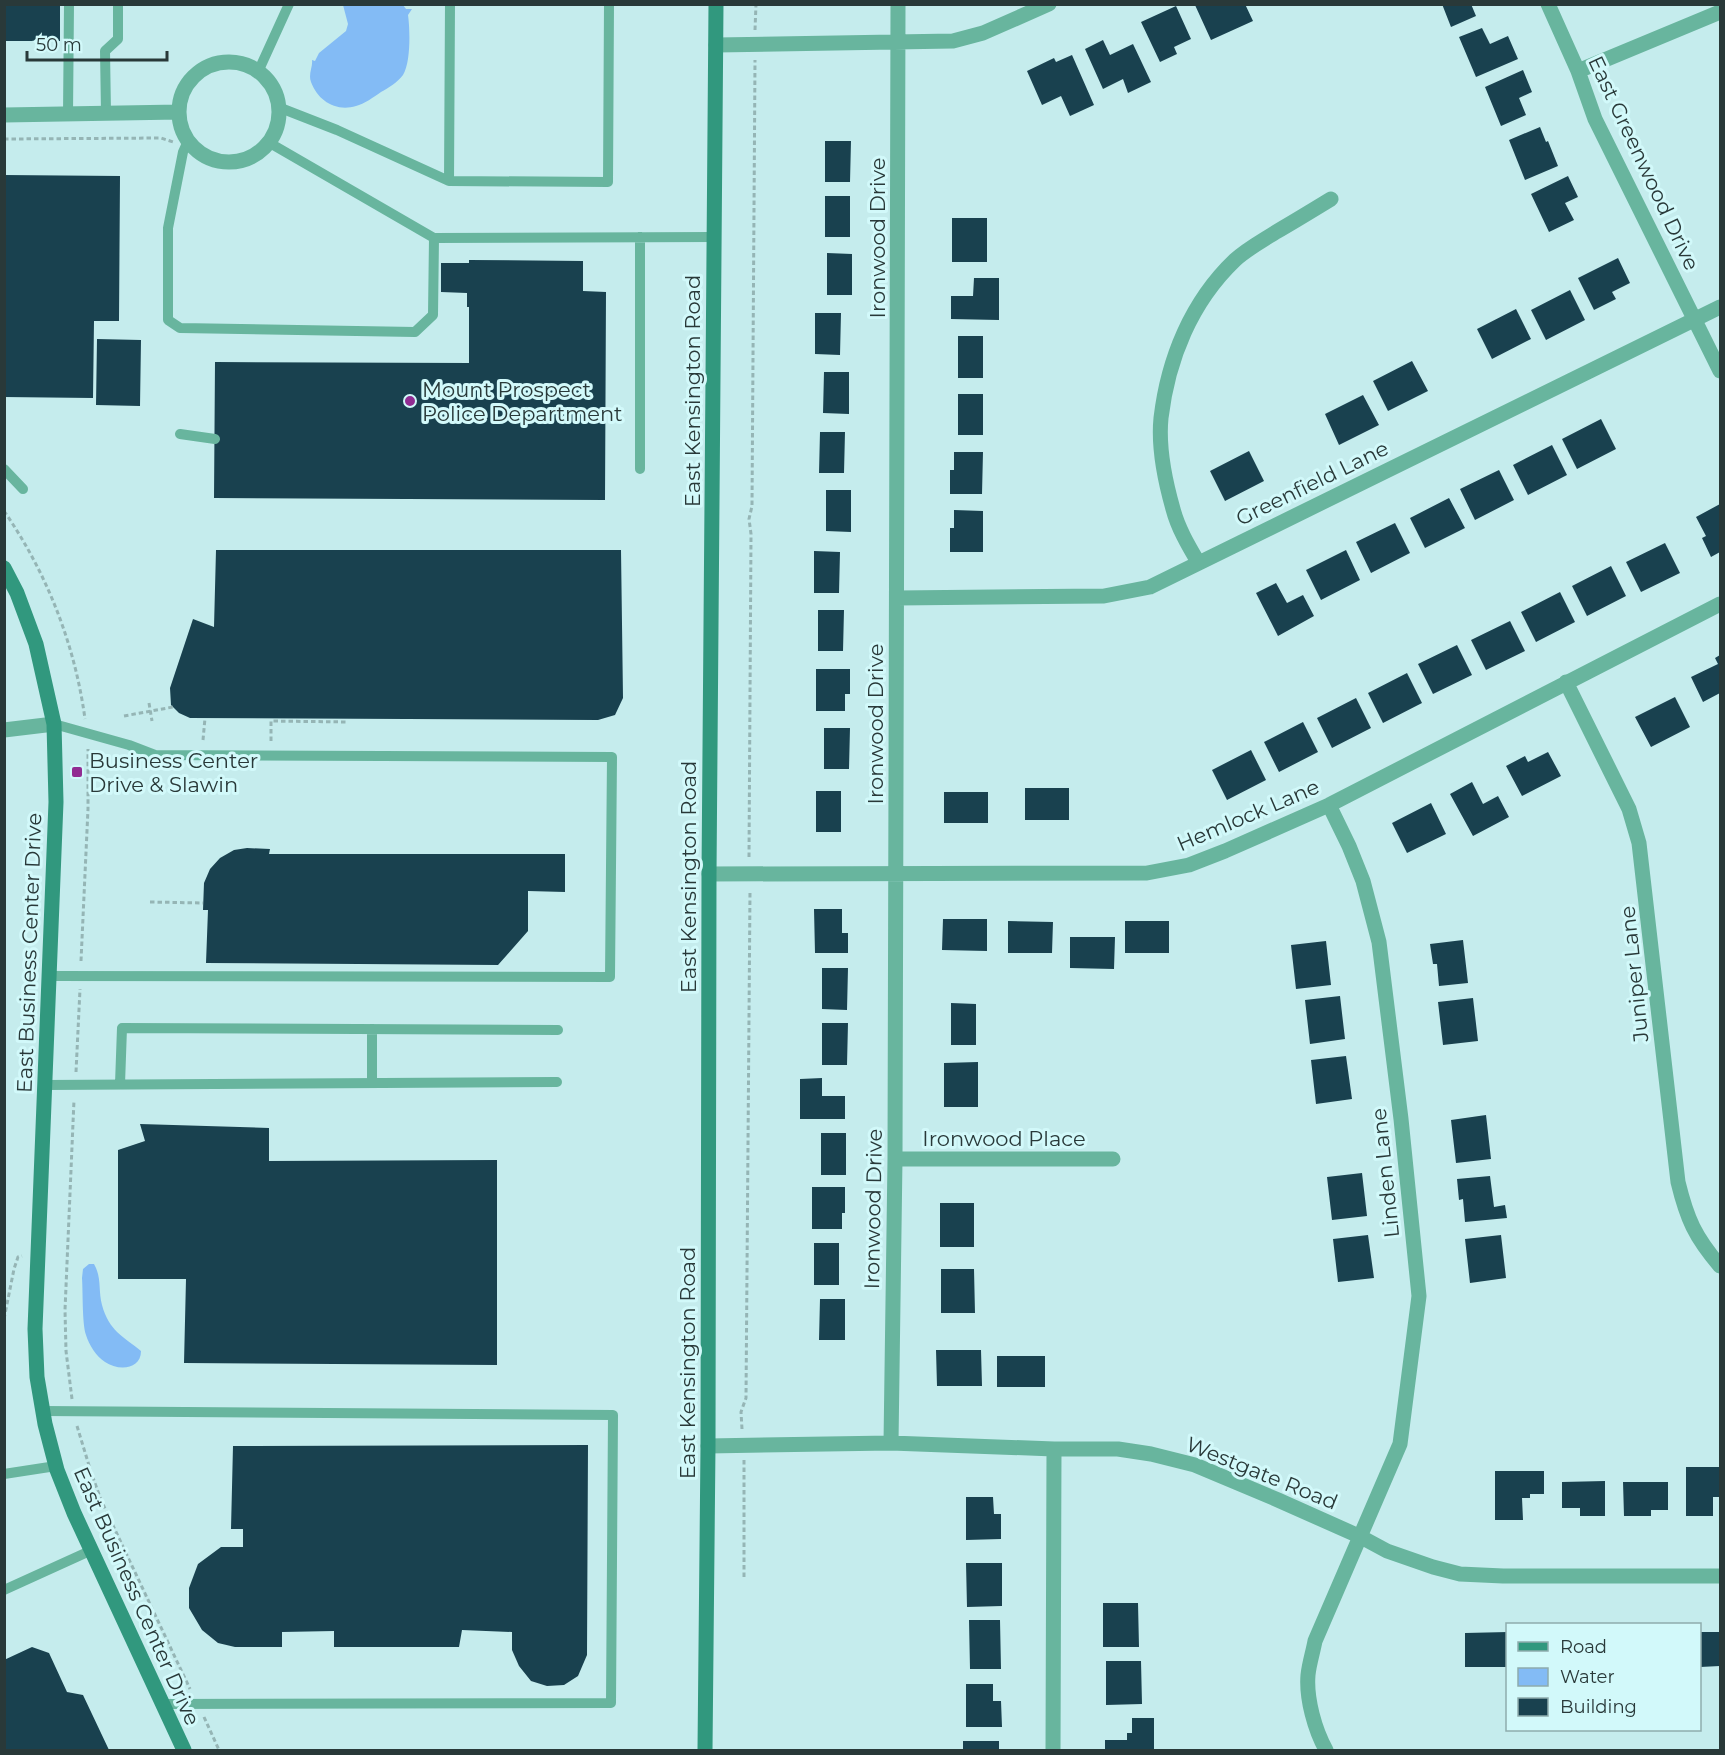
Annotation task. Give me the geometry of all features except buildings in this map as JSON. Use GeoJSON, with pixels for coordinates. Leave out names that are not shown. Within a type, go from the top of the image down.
{"type":"FeatureCollection","features":[{"type":"Feature","properties":{"kind":"main road","name":"East Kensington Road"},"geometry":{"type":"LineString","coordinates":[[705,1750],[716,4]]}},
{"type":"Feature","properties":{"kind":"main road","name":"East Business Center Drive"},"geometry":{"type":"LineString","coordinates":[[4,568],[17,592],[36,644],[54,724],[56,802],[35,1329],[37,1377],[56,1466],[74,1513],[184,1750]]}},
{"type":"Feature","properties":{"kind":"street","name":"Ironwood Drive"},"geometry":{"type":"LineString","coordinates":[[891,1443],[895,1159],[898,4]]}},
{"type":"Feature","properties":{"kind":"street"},"geometry":{"type":"LineString","coordinates":[[716,45],[952,41],[983,33],[1049,4]]}},
{"type":"Feature","properties":{"kind":"street","name":"East Greenwood Drive"},"geometry":{"type":"LineString","coordinates":[[1548,4],[1578,71],[1595,118],[1720,371]]}},
{"type":"Feature","properties":{"kind":"street"},"geometry":{"type":"LineString","coordinates":[[1578,71],[1720,12]]}},
{"type":"Feature","properties":{"kind":"street"},"geometry":{"type":"LineString","coordinates":[[228,62],[244,64],[258,72],[268,81],[275,93],[278,107],[275,131],[268,142],[257,153],[243,160],[228,162],[212,159],[185,146],[179,112],[181,97],[188,83],[199,72],[213,64],[228,62]]}},
{"type":"Feature","properties":{"kind":"street"},"geometry":{"type":"LineString","coordinates":[[4,115],[179,112]]}},
{"type":"Feature","properties":{"kind":"street"},"geometry":{"type":"LineString","coordinates":[[1198,562],[1183,536],[1173,511],[1162,454],[1161,420],[1174,358],[1184,332],[1200,302],[1236,258],[1331,199]]}},
{"type":"Feature","properties":{"kind":"street","name":"Greenfield Lane"},"geometry":{"type":"LineString","coordinates":[[897,598],[1104,596],[1150,587],[1720,307]]}},
{"type":"Feature","properties":{"kind":"street","name":"Hemlock Lane"},"geometry":{"type":"LineString","coordinates":[[709,874],[1147,873],[1189,865],[1329,805],[1720,604]]}},
{"type":"Feature","properties":{"kind":"street","name":"Juniper Lane"},"geometry":{"type":"LineString","coordinates":[[1566,682],[1629,809],[1639,843],[1678,1182],[1684,1208],[1696,1236],[1720,1266]]}},
{"type":"Feature","properties":{"kind":"street"},"geometry":{"type":"LineString","coordinates":[[4,730],[54,724]]}},
{"type":"Feature","properties":{"kind":"street","name":"Linden Lane"},"geometry":{"type":"LineString","coordinates":[[1326,1750],[1318,1736],[1311,1707],[1308,1676],[1315,1641],[1400,1444],[1419,1296],[1401,1119],[1379,942],[1363,881],[1329,805]]}},
{"type":"Feature","properties":{"kind":"street","name":"Ironwood Place"},"geometry":{"type":"LineString","coordinates":[[895,1159],[1113,1159]]}},
{"type":"Feature","properties":{"kind":"street","name":"Westgate Road"},"geometry":{"type":"LineString","coordinates":[[708,1446],[891,1443],[1118,1449],[1151,1454],[1195,1465],[1361,1537],[1387,1551],[1460,1574],[1503,1576],[1720,1575]]}},
{"type":"Feature","properties":{"kind":"street"},"geometry":{"type":"LineString","coordinates":[[1053,1750],[1054,1449]]}},
{"type":"Feature","properties":{"kind":"lane"},"geometry":{"type":"LineString","coordinates":[[68,114],[69,4]]}},
{"type":"Feature","properties":{"kind":"lane"},"geometry":{"type":"LineString","coordinates":[[106,113],[105,51],[118,39],[118,4]]}},
{"type":"Feature","properties":{"kind":"lane"},"geometry":{"type":"LineString","coordinates":[[258,72],[289,4]]}},
{"type":"Feature","properties":{"kind":"lane"},"geometry":{"type":"LineString","coordinates":[[449,181],[450,4]]}},
{"type":"Feature","properties":{"kind":"lane"},"geometry":{"type":"LineString","coordinates":[[278,107],[337,130],[449,181],[608,182],[609,4]]}},
{"type":"Feature","properties":{"kind":"lane"},"geometry":{"type":"LineString","coordinates":[[268,142],[434,238],[714,237]]}},
{"type":"Feature","properties":{"kind":"lane"},"geometry":{"type":"LineString","coordinates":[[185,146],[168,228],[168,320],[180,328],[415,332],[433,315],[434,238]]}},
{"type":"Feature","properties":{"kind":"lane"},"geometry":{"type":"LineString","coordinates":[[640,237],[640,469]]}},
{"type":"Feature","properties":{"kind":"lane"},"geometry":{"type":"LineString","coordinates":[[180,435],[215,439]]}},
{"type":"Feature","properties":{"kind":"lane"},"geometry":{"type":"LineString","coordinates":[[4,469],[23,489]]}},
{"type":"Feature","properties":{"kind":"lane"},"geometry":{"type":"LineString","coordinates":[[49,976],[610,977],[612,757],[155,755],[129,745],[54,724]]}},
{"type":"Feature","properties":{"kind":"lane"},"geometry":{"type":"LineString","coordinates":[[120,1084],[122,1028],[558,1030]]}},
{"type":"Feature","properties":{"kind":"lane"},"geometry":{"type":"LineString","coordinates":[[372,1029],[372,1083]]}},
{"type":"Feature","properties":{"kind":"lane"},"geometry":{"type":"LineString","coordinates":[[45,1084],[557,1082]]}},
{"type":"Feature","properties":{"kind":"lane"},"geometry":{"type":"LineString","coordinates":[[43,1411],[613,1415],[610,1703],[163,1704]]}},
{"type":"Feature","properties":{"kind":"lane"},"geometry":{"type":"LineString","coordinates":[[4,1474],[56,1466]]}},
{"type":"Feature","properties":{"kind":"lane"},"geometry":{"type":"LineString","coordinates":[[4,1590],[92,1551]]}},
{"type":"Feature","properties":{"kind":"path"},"geometry":{"type":"LineString","coordinates":[[744,1577],[741,1412],[746,1398],[750,874],[751,534],[749,519],[752,506],[756,4]]}},
{"type":"Feature","properties":{"kind":"path"},"geometry":{"type":"LineString","coordinates":[[4,139],[161,138],[185,146]]}},
{"type":"Feature","properties":{"kind":"path"},"geometry":{"type":"LineString","coordinates":[[4,511],[30,553],[60,617],[78,676],[87,733],[88,809],[65,1310],[66,1351],[74,1411],[101,1500],[219,1750]]}},
{"type":"Feature","properties":{"kind":"path"},"geometry":{"type":"LineString","coordinates":[[149,703],[152,721]]}},
{"type":"Feature","properties":{"kind":"path"},"geometry":{"type":"LineString","coordinates":[[124,716],[173,707]]}},
{"type":"Feature","properties":{"kind":"path"},"geometry":{"type":"LineString","coordinates":[[202,755],[205,718]]}},
{"type":"Feature","properties":{"kind":"path"},"geometry":{"type":"LineString","coordinates":[[271,756],[271,722],[348,722]]}},
{"type":"Feature","properties":{"kind":"path"},"geometry":{"type":"LineString","coordinates":[[150,902],[203,903]]}},
{"type":"Feature","properties":{"kind":"path"},"geometry":{"type":"LineString","coordinates":[[4,1319],[12,1288]]}},
{"type":"Feature","properties":{"kind":"water"},"geometry":{"type":"Polygon","coordinates":[[[343,5],[403,5],[406,9],[412,9],[408,15],[409,54],[403,75],[393,85],[369,100],[349,107],[335,106],[323,100],[314,89],[310,76],[312,60],[315,61],[319,53],[346,31],[348,24],[343,5]]]}},
{"type":"Feature","properties":{"kind":"water"},"geometry":{"type":"Polygon","coordinates":[[[89,1264],[94,1264],[96,1269],[102,1305],[109,1321],[117,1332],[141,1351],[140,1357],[133,1365],[116,1367],[110,1365],[96,1353],[87,1339],[82,1278],[83,1269],[89,1264]]]}},
{"type":"Feature","properties":{"kind":"place","name":"Mount Prospect Police Department"},"geometry":{"type":"Point","coordinates":[410,401]}},
{"type":"Feature","properties":{"kind":"place","name":"Business Center Drive & Slawin"},"geometry":{"type":"Point","coordinates":[77,772]}}]}
